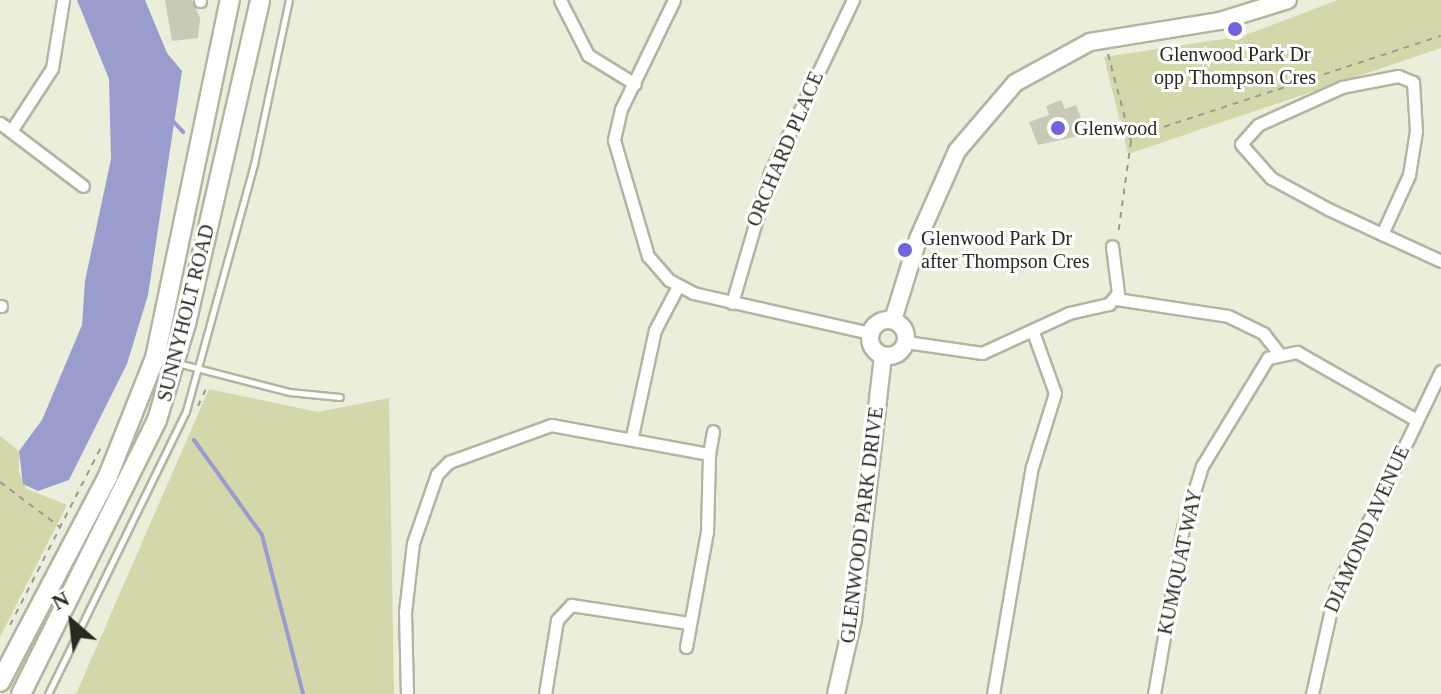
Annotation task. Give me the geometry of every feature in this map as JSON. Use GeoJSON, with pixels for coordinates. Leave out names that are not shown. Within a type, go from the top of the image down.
{"type":"FeatureCollection","features":[{"type":"Feature","properties":{"kind":"main road","name":"SUNNYHOLT ROAD"},"geometry":{"type":"LineString","coordinates":[[0,682],[108,476],[155,358],[230,0]]}},
{"type":"Feature","properties":{"kind":"main road","name":"SUNNYHOLT ROAD"},"geometry":{"type":"LineString","coordinates":[[21,694],[132,477],[176,363],[260,0]]}},
{"type":"Feature","properties":{"kind":"street"},"geometry":{"type":"LineString","coordinates":[[11,131],[52,68],[63,0]]}},
{"type":"Feature","properties":{"kind":"street"},"geometry":{"type":"LineString","coordinates":[[560,0],[588,55],[635,84]]}},
{"type":"Feature","properties":{"kind":"street"},"geometry":{"type":"LineString","coordinates":[[674,0],[618,119],[615,160],[648,256],[678,286],[732,303],[871,333]]}},
{"type":"Feature","properties":{"kind":"street","name":"ORCHARD PLACE"},"geometry":{"type":"LineString","coordinates":[[732,303],[770,173],[853,0]]}},
{"type":"Feature","properties":{"kind":"street"},"geometry":{"type":"LineString","coordinates":[[893,320],[918,239],[957,151],[1015,83],[1090,42],[1220,21],[1288,0]]}},
{"type":"Feature","properties":{"kind":"street"},"geometry":{"type":"LineString","coordinates":[[1382,234],[1409,175],[1416,131],[1413,82],[1398,76],[1342,87],[1258,125],[1241,144],[1271,178],[1382,234],[1441,261]]}},
{"type":"Feature","properties":{"kind":"street"},"geometry":{"type":"LineString","coordinates":[[0,123],[83,186]]}},
{"type":"Feature","properties":{"kind":"street"},"geometry":{"type":"LineString","coordinates":[[1112,246],[1116,299]]}},
{"type":"Feature","properties":{"kind":"street"},"geometry":{"type":"LineString","coordinates":[[632,436],[655,330],[678,286]]}},
{"type":"Feature","properties":{"kind":"street"},"geometry":{"type":"LineString","coordinates":[[906,342],[982,353],[1116,299],[1228,316],[1269,337],[1278,352],[1297,352],[1416,420]]}},
{"type":"Feature","properties":{"kind":"street"},"geometry":{"type":"LineString","coordinates":[[893,320],[903,327],[906,342],[899,354],[883,356],[872,348],[871,333],[881,321],[893,320]]}},
{"type":"Feature","properties":{"kind":"street"},"geometry":{"type":"LineString","coordinates":[[993,694],[1031,476],[1055,393],[1033,332]]}},
{"type":"Feature","properties":{"kind":"street","name":"KUMQUAT WAY"},"geometry":{"type":"LineString","coordinates":[[1154,694],[1183,528],[1218,434],[1278,352]]}},
{"type":"Feature","properties":{"kind":"street","name":"GLENWOOD PARK DRIVE"},"geometry":{"type":"LineString","coordinates":[[836,694],[853,619],[883,356]]}},
{"type":"Feature","properties":{"kind":"street","name":"DIAMOND AVENUE"},"geometry":{"type":"LineString","coordinates":[[1312,694],[1335,591],[1441,371]]}},
{"type":"Feature","properties":{"kind":"street"},"geometry":{"type":"LineString","coordinates":[[407,694],[405,612],[413,543],[437,474],[469,451],[551,425],[632,436],[709,454]]}},
{"type":"Feature","properties":{"kind":"street"},"geometry":{"type":"LineString","coordinates":[[686,647],[707,532],[709,454],[713,431]]}},
{"type":"Feature","properties":{"kind":"street"},"geometry":{"type":"LineString","coordinates":[[545,694],[557,620],[571,605],[689,623]]}},
{"type":"Feature","properties":{"kind":"lane"},"geometry":{"type":"LineString","coordinates":[[48,694],[163,468],[200,368],[289,0]]}},
{"type":"Feature","properties":{"kind":"lane"},"geometry":{"type":"LineString","coordinates":[[155,358],[289,392],[340,397]]}},
{"type":"Feature","properties":{"kind":"path"},"geometry":{"type":"LineString","coordinates":[[1130,138],[1441,36]]}},
{"type":"Feature","properties":{"kind":"path"},"geometry":{"type":"LineString","coordinates":[[1108,53],[1130,138],[1121,230],[1112,246]]}},
{"type":"Feature","properties":{"kind":"path"},"geometry":{"type":"LineString","coordinates":[[197,408],[208,385]]}},
{"type":"Feature","properties":{"kind":"path"},"geometry":{"type":"LineString","coordinates":[[7,632],[107,435]]}},
{"type":"Feature","properties":{"kind":"path"},"geometry":{"type":"LineString","coordinates":[[0,482],[60,527]]}},
{"type":"Feature","properties":{"kind":"green space"},"geometry":{"type":"Polygon","coordinates":[[[1338,0],[1441,0],[1441,48],[1128,154],[1104,57],[1243,36],[1338,0]]]}},
{"type":"Feature","properties":{"kind":"green space"},"geometry":{"type":"Polygon","coordinates":[[[209,389],[318,412],[389,398],[394,694],[76,694],[209,389]]]}},
{"type":"Feature","properties":{"kind":"green space"},"geometry":{"type":"Polygon","coordinates":[[[0,436],[19,451],[19,472],[27,489],[67,505],[0,637],[0,436]]]}},
{"type":"Feature","properties":{"kind":"water"},"geometry":{"type":"Polygon","coordinates":[[[77,0],[145,0],[167,53],[182,71],[148,295],[127,364],[69,480],[38,491],[23,484],[19,451],[42,420],[82,325],[85,281],[111,159],[109,79],[77,0]]]}},
{"type":"Feature","properties":{"kind":"building"},"geometry":{"type":"Polygon","coordinates":[[[165,0],[192,0],[200,18],[198,38],[172,41],[165,0]]]}},
{"type":"Feature","properties":{"kind":"building","name":"Glenwood"},"geometry":{"type":"Polygon","coordinates":[[[1061,100],[1065,109],[1076,105],[1087,134],[1038,145],[1029,122],[1049,115],[1046,106],[1061,100]]]}},
{"type":"Feature","properties":{"kind":"waterway"},"geometry":{"type":"LineString","coordinates":[[171,119],[183,132]]}},
{"type":"Feature","properties":{"kind":"waterway"},"geometry":{"type":"LineString","coordinates":[[194,440],[262,535],[303,694]]}},
{"type":"Feature","properties":{"kind":"place","name":"Glenwood Park Dr opp Thompson Cres"},"geometry":{"type":"Point","coordinates":[1235,29]}},
{"type":"Feature","properties":{"kind":"place","name":"Glenwood"},"geometry":{"type":"Point","coordinates":[1058,128]}},
{"type":"Feature","properties":{"kind":"place","name":"Glenwood Park Dr after Thompson Cres"},"geometry":{"type":"Point","coordinates":[905,250]}}]}
